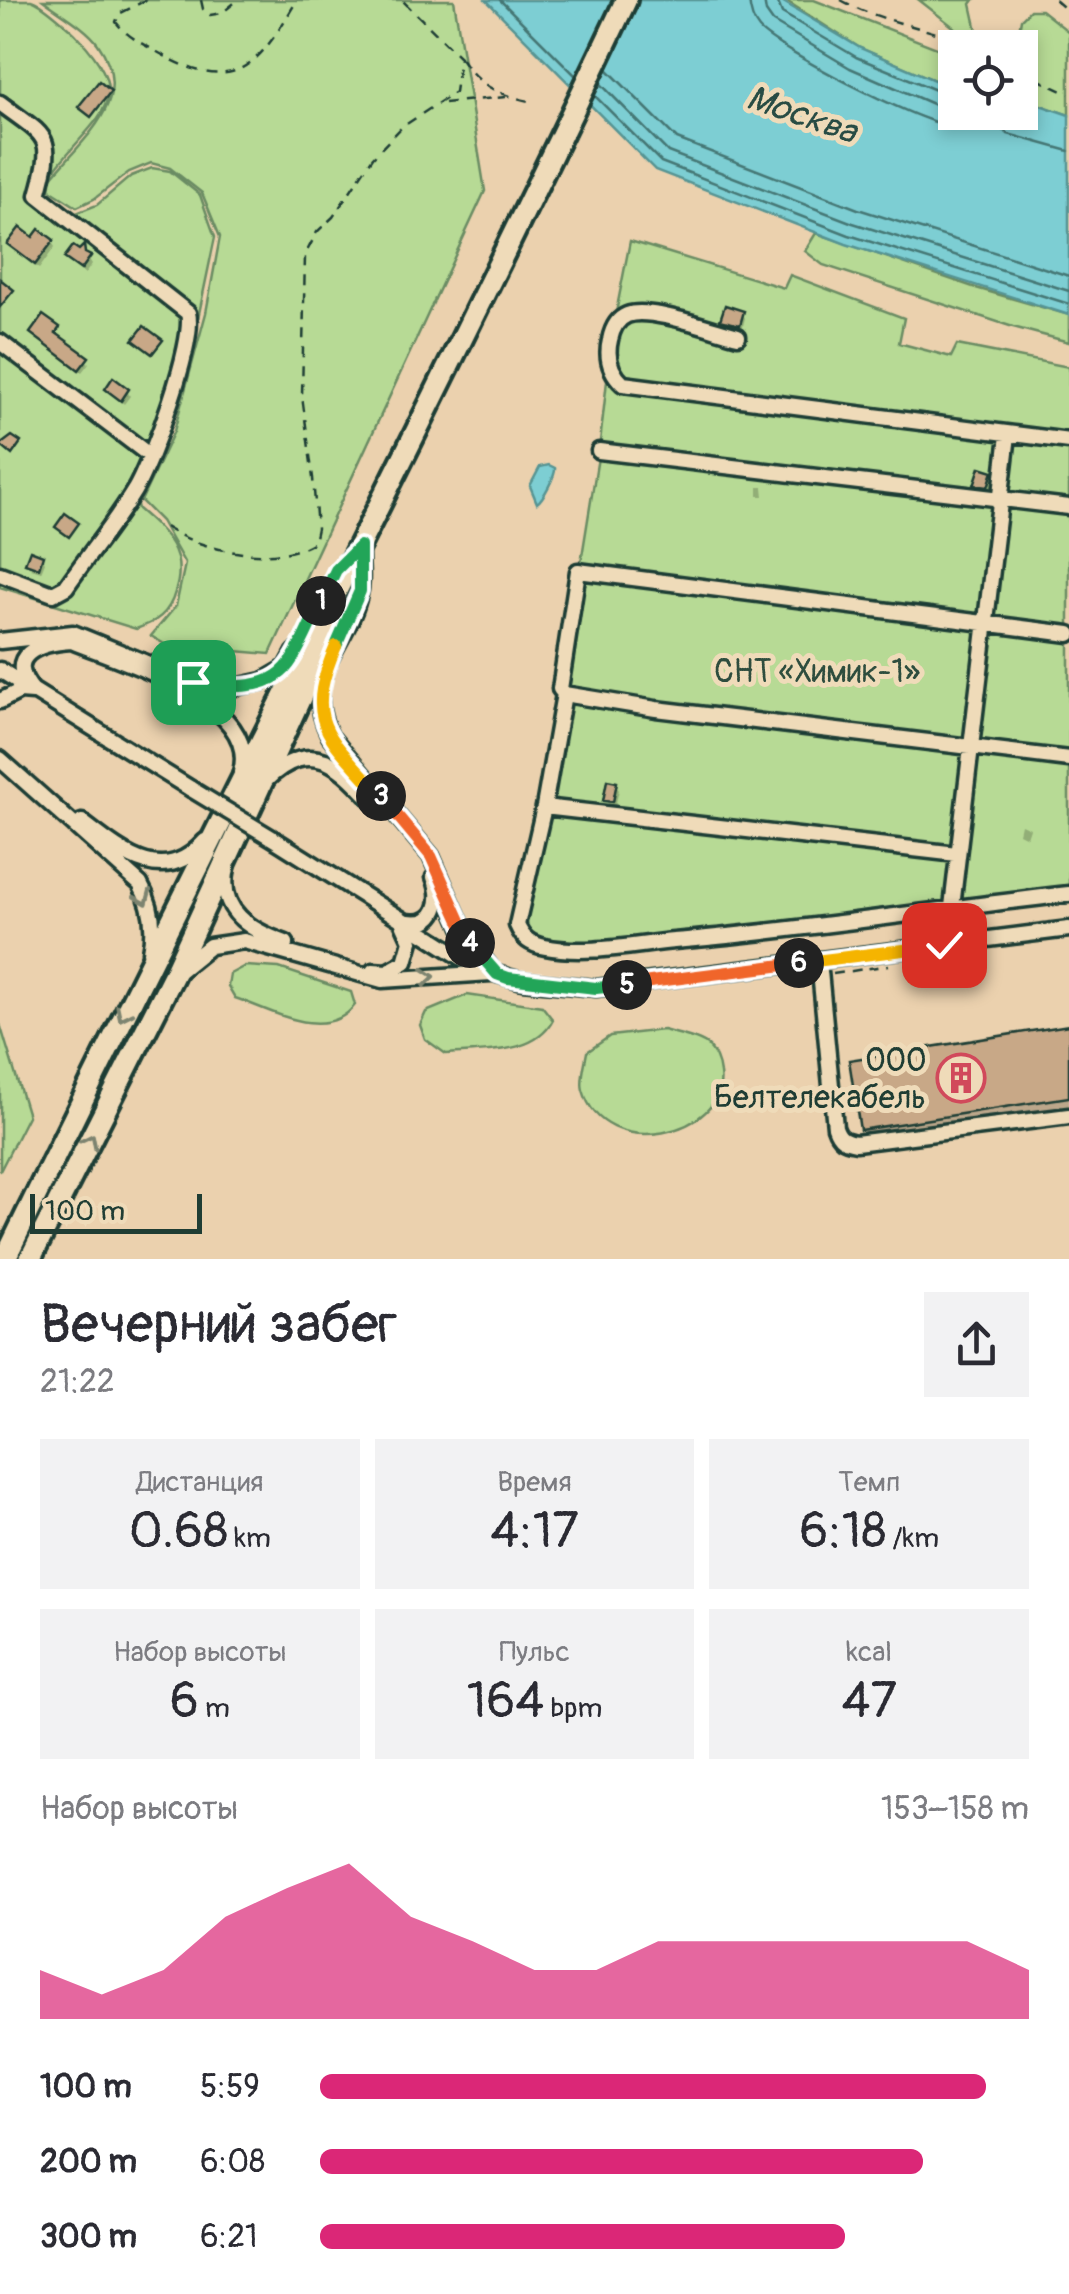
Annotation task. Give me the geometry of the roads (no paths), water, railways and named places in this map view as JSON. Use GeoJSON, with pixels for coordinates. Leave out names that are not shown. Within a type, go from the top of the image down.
{"type":"FeatureCollection","features":[{"type":"Feature","properties":{"kind":"highway"},"geometry":{"type":"LineString","coordinates":[[5,1259],[212,833],[346,576],[507,251],[626,0]]}},
{"type":"Feature","properties":{"kind":"highway"},"geometry":{"type":"LineString","coordinates":[[30,1259],[173,976],[315,666],[346,576]]}},
{"type":"Feature","properties":{"kind":"street"},"geometry":{"type":"LineString","coordinates":[[0,103],[45,139],[49,156],[38,195],[188,313],[191,324],[190,337],[136,488],[66,586],[53,594],[0,574]]}},
{"type":"Feature","properties":{"kind":"street"},"geometry":{"type":"LineString","coordinates":[[738,336],[647,312],[628,314],[613,328],[610,367],[624,384],[1069,441]]}},
{"type":"Feature","properties":{"kind":"street"},"geometry":{"type":"LineString","coordinates":[[0,342],[149,455]]}},
{"type":"Feature","properties":{"kind":"street"},"geometry":{"type":"LineString","coordinates":[[952,907],[968,746],[1008,435]]}},
{"type":"Feature","properties":{"kind":"street"},"geometry":{"type":"LineString","coordinates":[[600,451],[1069,506]]}},
{"type":"Feature","properties":{"kind":"street"},"geometry":{"type":"LineString","coordinates":[[0,642],[72,633],[193,682],[231,688],[263,681],[288,667],[336,570],[360,546]]}},
{"type":"Feature","properties":{"kind":"street"},"geometry":{"type":"LineString","coordinates":[[360,546],[360,591],[327,667],[318,705],[322,719],[330,736],[431,856],[473,948],[497,974]]}},
{"type":"Feature","properties":{"kind":"street"},"geometry":{"type":"LineString","coordinates":[[1069,634],[578,571],[560,688],[564,694],[544,808],[517,925],[530,943],[584,949],[723,937],[1069,894]]}},
{"type":"Feature","properties":{"kind":"street"},"geometry":{"type":"LineString","coordinates":[[34,692],[22,678],[25,656],[51,642],[72,641],[190,692],[235,728],[244,747],[238,785]]}},
{"type":"Feature","properties":{"kind":"street"},"geometry":{"type":"LineString","coordinates":[[0,670],[402,921],[497,974],[522,981],[596,988],[1069,929]]}},
{"type":"Feature","properties":{"kind":"street"},"geometry":{"type":"LineString","coordinates":[[0,701],[20,691],[34,692]]}},
{"type":"Feature","properties":{"kind":"street"},"geometry":{"type":"LineString","coordinates":[[564,694],[656,709],[1069,759]]}},
{"type":"Feature","properties":{"kind":"street"},"geometry":{"type":"LineString","coordinates":[[0,746],[72,814],[123,854],[139,861],[170,864],[184,860],[212,833]]}},
{"type":"Feature","properties":{"kind":"street"},"geometry":{"type":"LineString","coordinates":[[260,785],[276,770],[301,759],[319,757],[346,771],[426,862],[439,890],[439,905],[430,918],[417,923],[402,921]]}},
{"type":"Feature","properties":{"kind":"street"},"geometry":{"type":"LineString","coordinates":[[0,758],[140,884],[148,898],[153,930],[148,964]]}},
{"type":"Feature","properties":{"kind":"street"},"geometry":{"type":"LineString","coordinates":[[544,808],[957,854]]}},
{"type":"Feature","properties":{"kind":"street"},"geometry":{"type":"LineString","coordinates":[[232,848],[224,879],[225,896],[234,914],[246,925],[272,938],[387,972],[405,962],[410,949],[410,933],[402,921]]}},
{"type":"Feature","properties":{"kind":"street"},"geometry":{"type":"LineString","coordinates":[[173,976],[210,946],[244,941],[382,980],[497,974]]}},
{"type":"Feature","properties":{"kind":"street"},"geometry":{"type":"LineString","coordinates":[[819,961],[835,1127],[845,1142],[1069,1116]]}},
{"type":"Feature","properties":{"kind":"water","name":"Москва"},"geometry":{"type":"Polygon","coordinates":[[[486,0],[780,0],[860,48],[938,82],[938,130],[1038,130],[1038,104],[1069,115],[1069,315],[846,244],[655,170],[486,0]]]}},
{"type":"Feature","properties":{"kind":"water"},"geometry":{"type":"Polygon","coordinates":[[[540,467],[555,468],[553,476],[537,503],[530,486],[540,467]]]}},
{"type":"Feature","properties":{"kind":"place","name":"ООО Белтелекабель"},"geometry":{"type":"Point","coordinates":[961,1078]}},
{"type":"Feature","properties":{"kind":"park label","name":"СНТ «Химик-1»"},"geometry":{"type":"Point","coordinates":[817,671]}}]}
